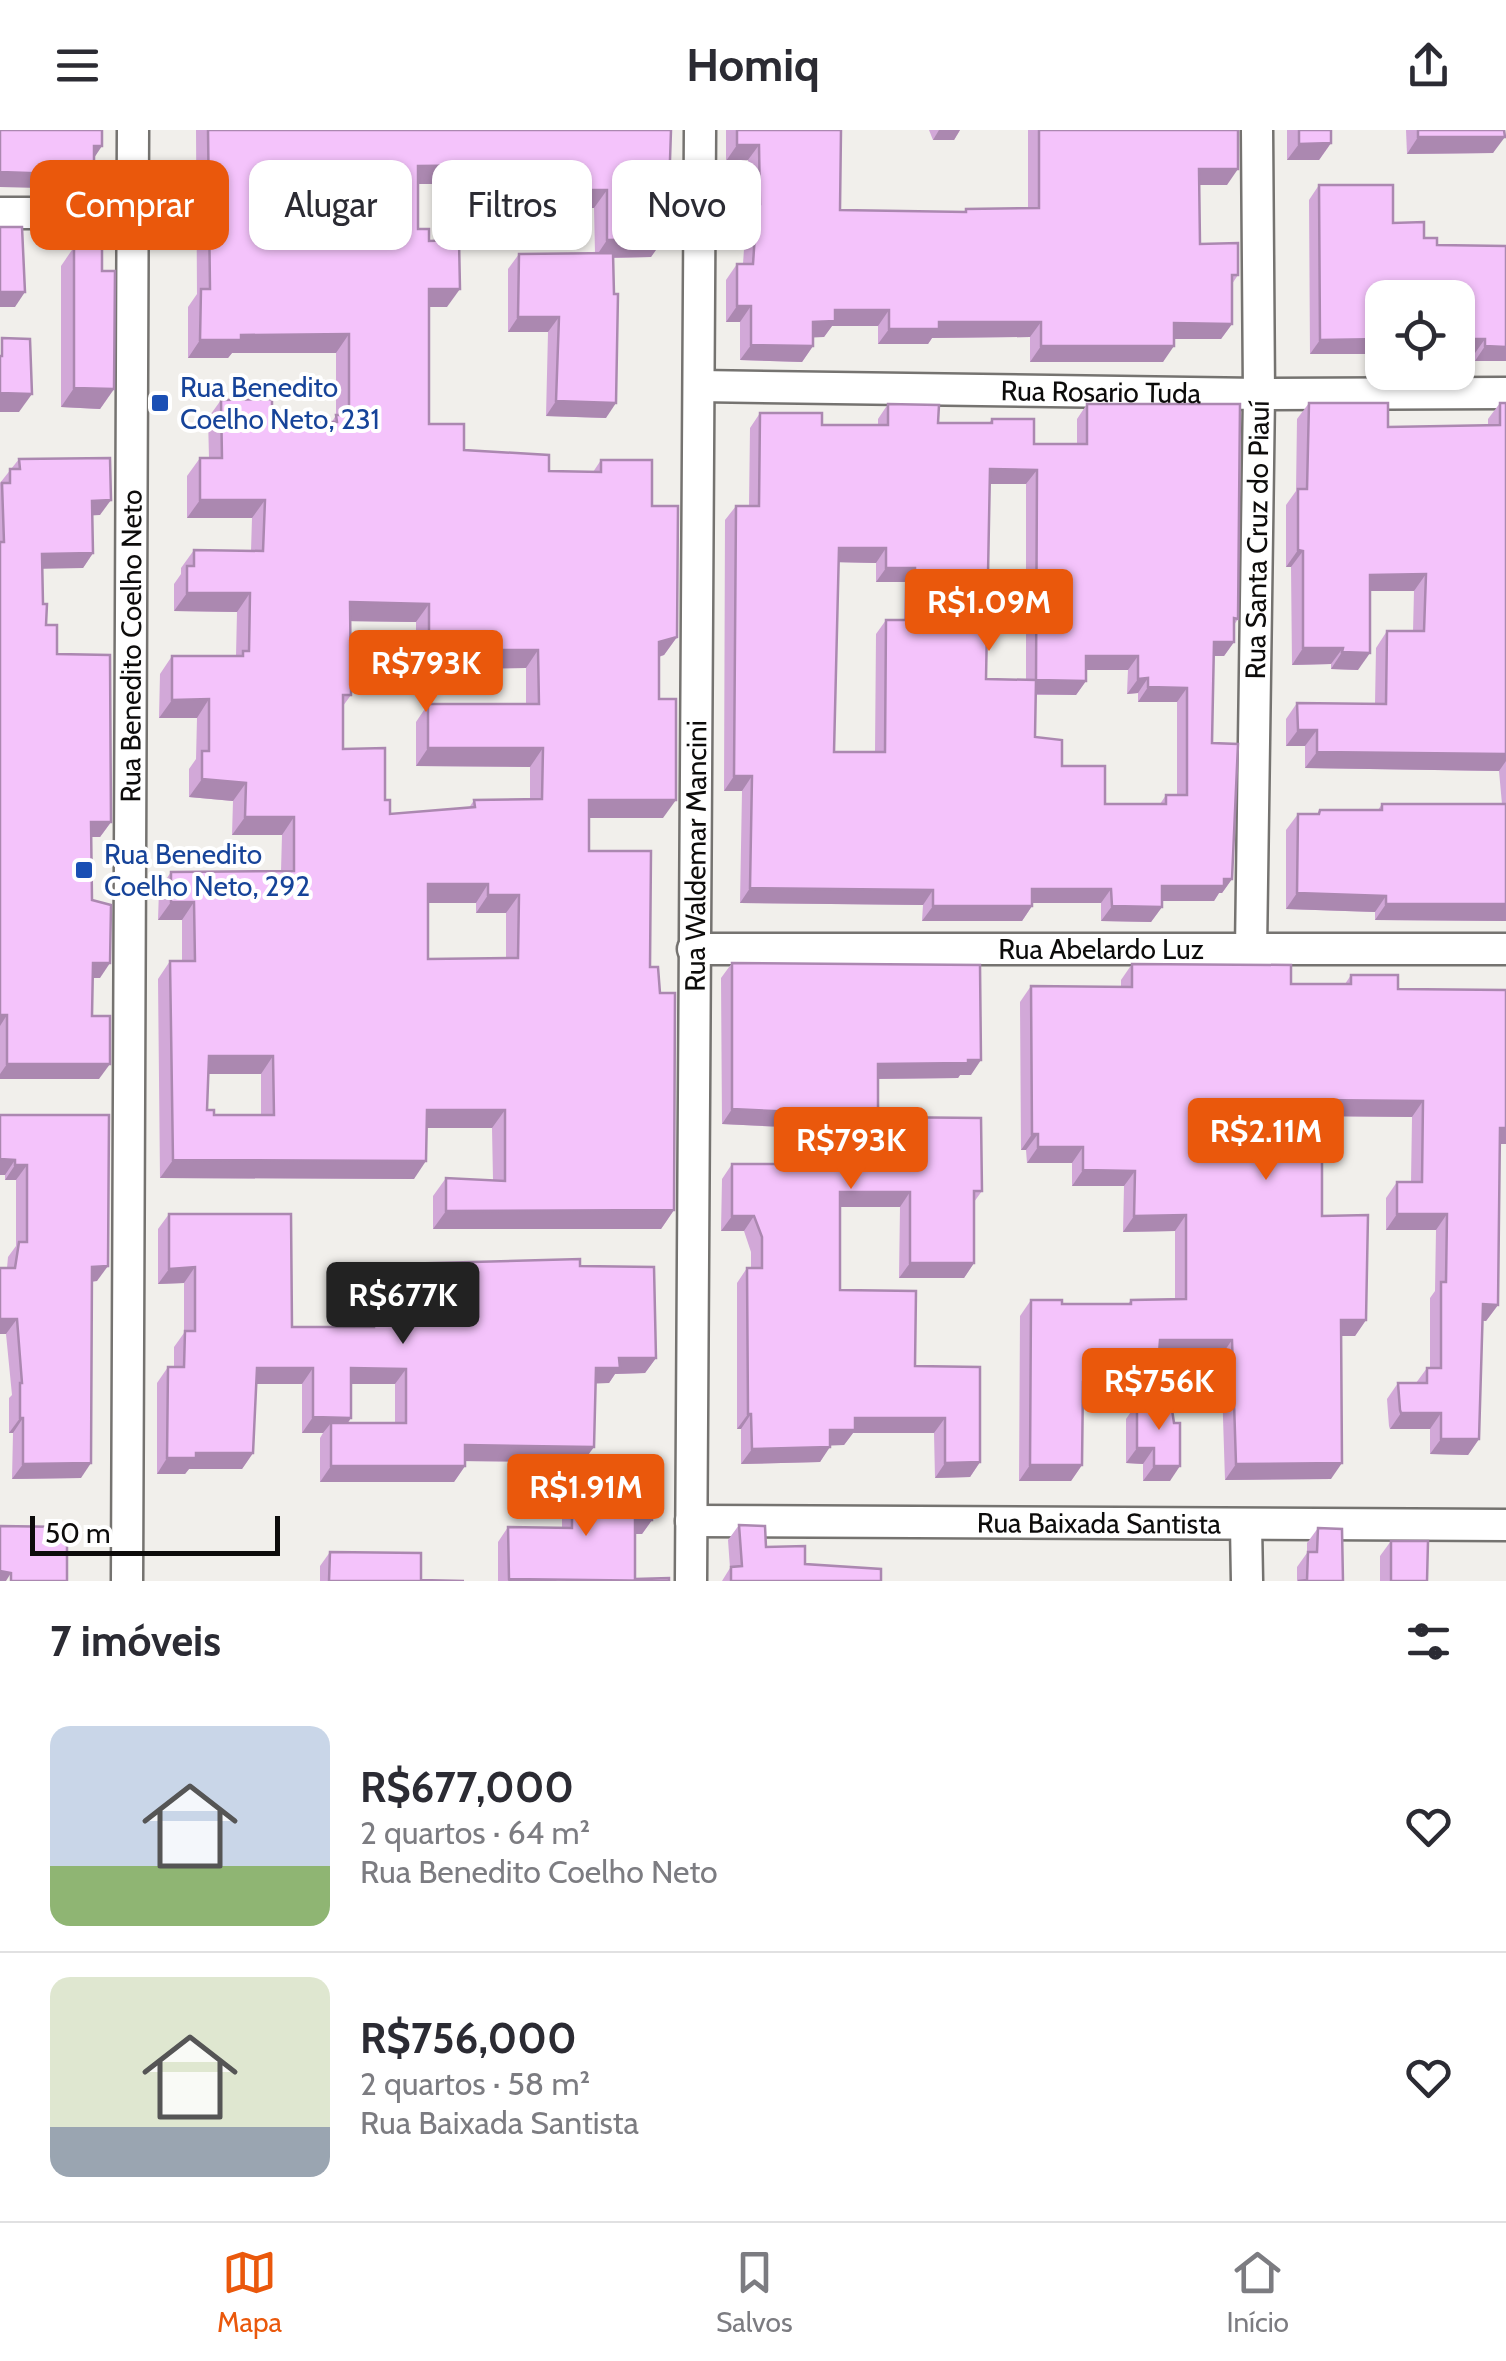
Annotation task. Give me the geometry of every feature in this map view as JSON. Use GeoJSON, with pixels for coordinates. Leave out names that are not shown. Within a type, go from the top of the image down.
{"type":"FeatureCollection","features":[{"type":"Feature","properties":{"kind":"street","name":"Rua Benedito Coelho Neto"},"geometry":{"type":"LineString","coordinates":[[133,130],[133,160]]}},
{"type":"Feature","properties":{"kind":"street","name":"Rua Waldemar Mancini"},"geometry":{"type":"LineString","coordinates":[[691,1581],[700,130]]}},
{"type":"Feature","properties":{"kind":"street","name":"Rua Santa Cruz do Piauí"},"geometry":{"type":"LineString","coordinates":[[1251,950],[1257,130]]}},
{"type":"Feature","properties":{"kind":"street"},"geometry":{"type":"LineString","coordinates":[[0,213],[30,213]]}},
{"type":"Feature","properties":{"kind":"street","name":"Rua Benedito Coelho Neto"},"geometry":{"type":"LineString","coordinates":[[127,1581],[133,250]]}},
{"type":"Feature","properties":{"kind":"street","name":"Rua Rosario Tuda"},"geometry":{"type":"LineString","coordinates":[[699,386],[1258,394],[1506,393]]}},
{"type":"Feature","properties":{"kind":"street","name":"Rua Abelardo Luz"},"geometry":{"type":"LineString","coordinates":[[694,948],[1506,950]]}},
{"type":"Feature","properties":{"kind":"street","name":"Rua Baixada Santista"},"geometry":{"type":"LineString","coordinates":[[691,1521],[1506,1524]]}},
{"type":"Feature","properties":{"kind":"street"},"geometry":{"type":"LineString","coordinates":[[1246,1525],[1246,1581]]}},
{"type":"Feature","properties":{"kind":"building"},"geometry":{"type":"Polygon","coordinates":[[[0,130],[102,130],[102,146],[94,146],[94,160],[30,160],[30,173],[0,172],[0,130]]]}},
{"type":"Feature","properties":{"kind":"building"},"geometry":{"type":"Polygon","coordinates":[[[208,130],[671,130],[670,160],[612,160],[612,240],[607,240],[607,190],[592,190],[592,160],[432,160],[432,166],[418,166],[418,229],[429,229],[432,250],[459,250],[460,289],[429,289],[429,424],[464,424],[464,450],[549,455],[549,471],[601,472],[601,460],[652,460],[652,506],[678,506],[677,637],[659,642],[659,699],[676,699],[676,800],[589,800],[589,851],[651,851],[650,967],[658,967],[660,993],[675,993],[674,1210],[446,1211],[446,1178],[505,1181],[505,1110],[427,1110],[426,1161],[173,1160],[170,961],[195,961],[194,902],[171,902],[171,872],[294,871],[294,817],[245,817],[246,783],[202,779],[202,751],[209,751],[209,699],[172,700],[172,656],[243,656],[243,651],[249,651],[250,593],[187,593],[187,566],[194,566],[194,550],[263,551],[265,500],[200,500],[200,458],[222,458],[221,400],[272,399],[272,422],[337,422],[336,415],[349,415],[349,334],[241,335],[241,340],[200,340],[201,289],[210,289],[210,250],[229,250],[229,160],[208,160],[208,130]],[[350,602],[351,695],[343,695],[343,749],[385,748],[385,800],[390,800],[390,814],[475,807],[474,800],[542,799],[543,748],[428,748],[428,704],[539,704],[538,650],[429,650],[429,604],[350,602]],[[428,884],[428,959],[518,958],[519,895],[488,895],[488,884],[428,884]],[[209,1056],[207,1110],[214,1110],[214,1115],[274,1115],[273,1056],[209,1056]]]}},
{"type":"Feature","properties":{"kind":"building"},"geometry":{"type":"Polygon","coordinates":[[[737,130],[841,130],[840,210],[966,212],[1039,208],[1039,130],[1238,130],[1238,169],[1199,169],[1200,244],[1238,243],[1238,275],[1232,275],[1232,324],[1174,323],[1174,346],[1041,346],[1041,322],[939,322],[939,329],[889,329],[889,310],[835,310],[835,321],[813,322],[813,346],[751,345],[751,306],[737,306],[737,264],[753,264],[754,250],[761,250],[761,160],[759,145],[737,145],[737,130]]]}},
{"type":"Feature","properties":{"kind":"building"},"geometry":{"type":"Polygon","coordinates":[[[1299,130],[1331,130],[1331,143],[1299,144],[1299,130]]]}},
{"type":"Feature","properties":{"kind":"building"},"geometry":{"type":"Polygon","coordinates":[[[1418,130],[1504,130],[1505,137],[1418,137],[1418,130]]]}},
{"type":"Feature","properties":{"kind":"building"},"geometry":{"type":"Polygon","coordinates":[[[1319,185],[1393,185],[1393,223],[1424,222],[1424,238],[1437,238],[1437,245],[1506,246],[1506,347],[1485,346],[1485,339],[1475,339],[1475,280],[1365,280],[1365,339],[1320,340],[1319,185]]]}},
{"type":"Feature","properties":{"kind":"building"},"geometry":{"type":"Polygon","coordinates":[[[0,227],[22,227],[25,292],[0,292],[0,227]]]}},
{"type":"Feature","properties":{"kind":"building"},"geometry":{"type":"Polygon","coordinates":[[[74,250],[102,250],[102,271],[115,271],[114,389],[74,388],[74,250]]]}},
{"type":"Feature","properties":{"kind":"building"},"geometry":{"type":"Polygon","coordinates":[[[613,253],[614,294],[618,294],[616,403],[556,401],[559,317],[518,317],[519,254],[613,253]]]}},
{"type":"Feature","properties":{"kind":"building"},"geometry":{"type":"Polygon","coordinates":[[[2,338],[30,339],[32,394],[0,393],[2,338]]]}},
{"type":"Feature","properties":{"kind":"building"},"geometry":{"type":"Polygon","coordinates":[[[1309,403],[1388,403],[1388,427],[1500,425],[1500,403],[1506,403],[1506,754],[1317,752],[1317,730],[1298,730],[1297,703],[1386,704],[1387,631],[1424,631],[1426,574],[1370,575],[1370,653],[1303,648],[1303,551],[1298,550],[1298,489],[1307,489],[1309,403]]]}},
{"type":"Feature","properties":{"kind":"building"},"geometry":{"type":"Polygon","coordinates":[[[888,404],[939,405],[938,423],[1034,419],[1034,444],[1087,444],[1087,404],[1240,404],[1238,619],[1234,618],[1234,642],[1214,642],[1212,743],[1238,744],[1232,879],[1224,879],[1224,886],[1162,886],[1162,907],[1112,906],[1111,889],[1032,889],[1032,906],[933,906],[933,890],[750,888],[752,776],[734,776],[736,506],[759,506],[760,413],[822,413],[822,425],[888,425],[888,404]],[[990,469],[986,679],[1036,680],[1037,470],[990,469]],[[839,548],[834,752],[885,752],[886,620],[914,620],[915,568],[886,568],[886,548],[839,548]],[[1086,656],[1086,681],[1036,680],[1035,737],[1062,740],[1062,766],[1105,766],[1105,804],[1166,804],[1166,795],[1187,795],[1187,688],[1148,687],[1148,678],[1138,679],[1138,656],[1086,656]]]}},
{"type":"Feature","properties":{"kind":"building"},"geometry":{"type":"Polygon","coordinates":[[[110,458],[111,500],[92,501],[93,553],[42,554],[46,625],[57,625],[57,654],[110,655],[111,822],[91,822],[92,900],[111,905],[110,963],[93,963],[92,1016],[110,1016],[110,1064],[7,1064],[7,1015],[0,1015],[2,483],[10,483],[10,469],[20,469],[19,459],[110,458]]]}},
{"type":"Feature","properties":{"kind":"building"},"geometry":{"type":"Polygon","coordinates":[[[1382,804],[1506,804],[1506,904],[1386,904],[1386,896],[1297,893],[1298,814],[1382,810],[1382,804]]]}},
{"type":"Feature","properties":{"kind":"building"},"geometry":{"type":"Polygon","coordinates":[[[732,963],[980,965],[981,1060],[878,1064],[878,1117],[981,1118],[982,1191],[974,1191],[974,1263],[910,1263],[910,1192],[840,1192],[840,1290],[916,1291],[915,1366],[980,1367],[980,1462],[945,1463],[945,1418],[855,1418],[855,1430],[830,1430],[830,1447],[752,1449],[748,1414],[747,1268],[762,1268],[762,1237],[754,1216],[732,1216],[732,1164],[796,1164],[796,1112],[732,1109],[732,963]]]}},
{"type":"Feature","properties":{"kind":"building"},"geometry":{"type":"Polygon","coordinates":[[[1132,964],[1291,965],[1291,984],[1351,984],[1351,975],[1398,975],[1398,989],[1506,990],[1506,1128],[1500,1128],[1498,1305],[1483,1304],[1479,1439],[1441,1439],[1441,1413],[1400,1410],[1398,1383],[1427,1383],[1427,1368],[1441,1368],[1441,1282],[1446,1282],[1447,1214],[1397,1214],[1397,1182],[1422,1182],[1423,1101],[1316,1100],[1316,1161],[1322,1161],[1322,1216],[1368,1215],[1366,1320],[1341,1320],[1342,1463],[1236,1464],[1232,1340],[1160,1340],[1157,1381],[1083,1382],[1082,1465],[1030,1465],[1031,1300],[1131,1304],[1131,1300],[1186,1299],[1186,1215],[1134,1216],[1135,1171],[1083,1170],[1083,1147],[1038,1147],[1038,1134],[1032,1134],[1031,986],[1132,987],[1132,964]]]}},
{"type":"Feature","properties":{"kind":"building"},"geometry":{"type":"Polygon","coordinates":[[[0,1115],[109,1115],[108,1266],[92,1267],[91,1463],[23,1464],[17,1319],[0,1319],[0,1268],[15,1268],[19,1242],[27,1242],[27,1165],[0,1159],[0,1115]]]}},
{"type":"Feature","properties":{"kind":"building"},"geometry":{"type":"Polygon","coordinates":[[[169,1214],[291,1214],[292,1327],[374,1327],[375,1287],[398,1288],[398,1264],[580,1259],[580,1266],[654,1267],[656,1358],[619,1358],[620,1368],[596,1368],[594,1447],[465,1445],[465,1466],[331,1466],[331,1423],[406,1423],[406,1369],[351,1368],[351,1418],[313,1417],[313,1368],[257,1368],[253,1453],[196,1453],[196,1458],[167,1458],[168,1367],[184,1367],[185,1331],[195,1331],[195,1267],[169,1269],[169,1214]]]}},
{"type":"Feature","properties":{"kind":"building"},"geometry":{"type":"Polygon","coordinates":[[[1137,1403],[1171,1403],[1174,1423],[1180,1423],[1180,1466],[1154,1466],[1154,1448],[1137,1448],[1137,1403]]]}},
{"type":"Feature","properties":{"kind":"building"},"geometry":{"type":"Polygon","coordinates":[[[591,1482],[652,1483],[652,1520],[635,1520],[635,1579],[669,1581],[509,1579],[508,1527],[572,1528],[572,1500],[591,1500],[591,1482]]]}},
{"type":"Feature","properties":{"kind":"building"},"geometry":{"type":"Polygon","coordinates":[[[739,1525],[765,1526],[766,1547],[805,1546],[805,1564],[881,1569],[881,1581],[731,1581],[731,1567],[742,1566],[739,1525]]]}},
{"type":"Feature","properties":{"kind":"building"},"geometry":{"type":"Polygon","coordinates":[[[0,1526],[67,1527],[67,1581],[11,1581],[11,1573],[0,1571],[0,1526]]]}},
{"type":"Feature","properties":{"kind":"building"},"geometry":{"type":"Polygon","coordinates":[[[1318,1528],[1342,1529],[1343,1581],[1298,1581],[1307,1580],[1308,1552],[1317,1552],[1318,1528]]]}},
{"type":"Feature","properties":{"kind":"building"},"geometry":{"type":"Polygon","coordinates":[[[1391,1541],[1428,1541],[1427,1581],[1391,1581],[1391,1541]]]}},
{"type":"Feature","properties":{"kind":"building"},"geometry":{"type":"Polygon","coordinates":[[[330,1552],[421,1553],[421,1580],[464,1581],[329,1581],[330,1552]]]}},
{"type":"Feature","properties":{"kind":"place","name":"Rua Benedito Coelho Neto, 231"},"geometry":{"type":"Point","coordinates":[160,403]}},
{"type":"Feature","properties":{"kind":"place","name":"Rua Benedito Coelho Neto, 292"},"geometry":{"type":"Point","coordinates":[84,870]}}]}
